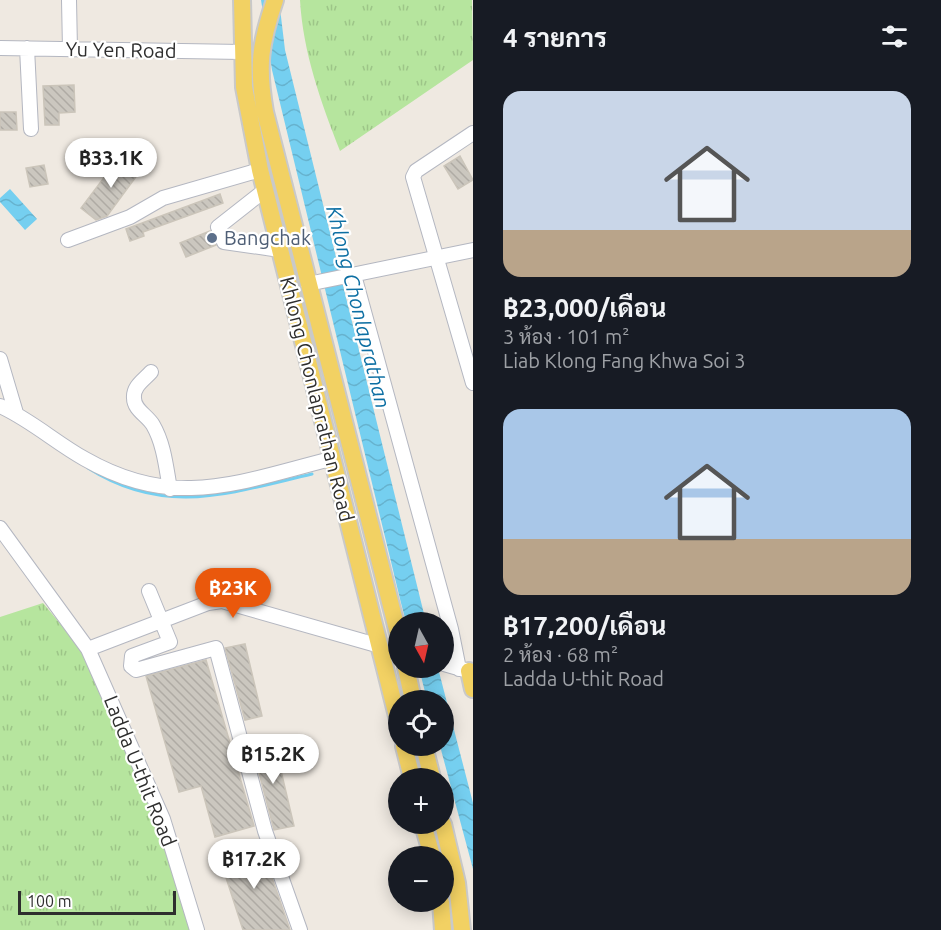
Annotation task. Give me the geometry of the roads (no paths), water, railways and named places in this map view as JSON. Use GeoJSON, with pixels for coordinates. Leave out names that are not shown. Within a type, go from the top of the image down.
{"type":"FeatureCollection","features":[{"type":"Feature","properties":{"kind":"main road","name":"Khlong Chonlaprathan Road"},"geometry":{"type":"LineString","coordinates":[[242,0],[244,87],[260,170],[391,690]]}},
{"type":"Feature","properties":{"kind":"main road","name":"Khlong Chonlaprathan Road"},"geometry":{"type":"LineString","coordinates":[[275,0],[260,50],[260,85],[265,112],[392,612]]}},
{"type":"Feature","properties":{"kind":"main road"},"geometry":{"type":"LineString","coordinates":[[376,630],[380,635],[384,634],[375,595],[382,572]]}},
{"type":"Feature","properties":{"kind":"main road"},"geometry":{"type":"LineString","coordinates":[[467,670],[473,689]]}},
{"type":"Feature","properties":{"kind":"main road"},"geometry":{"type":"LineString","coordinates":[[389,678],[390,687]]}},
{"type":"Feature","properties":{"kind":"main road"},"geometry":{"type":"LineString","coordinates":[[445,834],[457,883],[462,930]]}},
{"type":"Feature","properties":{"kind":"main road"},"geometry":{"type":"LineString","coordinates":[[442,912],[443,930]]}},
{"type":"Feature","properties":{"kind":"street"},"geometry":{"type":"LineString","coordinates":[[69,0],[70,49]]}},
{"type":"Feature","properties":{"kind":"street","name":"Yu Yen Road"},"geometry":{"type":"LineString","coordinates":[[0,48],[242,52]]}},
{"type":"Feature","properties":{"kind":"street"},"geometry":{"type":"LineString","coordinates":[[27,48],[31,129]]}},
{"type":"Feature","properties":{"kind":"street"},"geometry":{"type":"LineString","coordinates":[[473,134],[416,171],[413,177],[436,258],[469,354],[473,383]]}},
{"type":"Feature","properties":{"kind":"street"},"geometry":{"type":"LineString","coordinates":[[68,240],[130,217],[164,198],[260,170]]}},
{"type":"Feature","properties":{"kind":"street"},"geometry":{"type":"LineString","coordinates":[[265,190],[218,227],[224,242],[280,250]]}},
{"type":"Feature","properties":{"kind":"street"},"geometry":{"type":"LineString","coordinates":[[308,284],[473,250]]}},
{"type":"Feature","properties":{"kind":"street"},"geometry":{"type":"LineString","coordinates":[[354,275],[448,618],[467,670]]}},
{"type":"Feature","properties":{"kind":"street"},"geometry":{"type":"LineString","coordinates":[[0,359],[16,413]]}},
{"type":"Feature","properties":{"kind":"street"},"geometry":{"type":"LineString","coordinates":[[151,372],[138,385],[134,400],[137,408],[152,423],[161,443],[170,489]]}},
{"type":"Feature","properties":{"kind":"street"},"geometry":{"type":"LineString","coordinates":[[0,406],[16,413],[84,459],[115,474],[144,484],[170,489],[221,486],[331,459]]}},
{"type":"Feature","properties":{"kind":"street","name":"Ladda U-thit Road"},"geometry":{"type":"LineString","coordinates":[[0,528],[88,649],[163,819],[197,930]]}},
{"type":"Feature","properties":{"kind":"street"},"geometry":{"type":"LineString","coordinates":[[149,591],[170,642],[132,656],[130,666],[136,670],[216,648],[266,831],[300,930]]}},
{"type":"Feature","properties":{"kind":"street"},"geometry":{"type":"LineString","coordinates":[[88,649],[208,603],[222,601],[380,646]]}},
{"type":"Feature","properties":{"kind":"water"},"geometry":{"type":"Polygon","coordinates":[[[261,0],[279,0],[285,50],[424,612],[404,612],[272,70],[261,0]]]}},
{"type":"Feature","properties":{"kind":"water"},"geometry":{"type":"Polygon","coordinates":[[[10,189],[37,219],[25,230],[0,202],[0,198],[10,189]]]}},
{"type":"Feature","properties":{"kind":"water"},"geometry":{"type":"Polygon","coordinates":[[[422,678],[441,678],[444,690],[424,690],[422,678]]]}},
{"type":"Feature","properties":{"kind":"water"},"geometry":{"type":"Polygon","coordinates":[[[454,730],[473,803],[473,869],[454,798],[454,768],[446,768],[443,756],[454,756],[454,730]]]}},
{"type":"Feature","properties":{"kind":"waterway"},"geometry":{"type":"LineString","coordinates":[[88,468],[116,483],[144,492],[171,496],[225,493],[312,474]]}},
{"type":"Feature","properties":{"kind":"place","name":"Bangchak"},"geometry":{"type":"Point","coordinates":[212,238]}},
{"type":"Feature","properties":{"kind":"water label","name":"Khlong Chonlaprathan"},"geometry":{"type":"Point","coordinates":[358,307]}}]}
